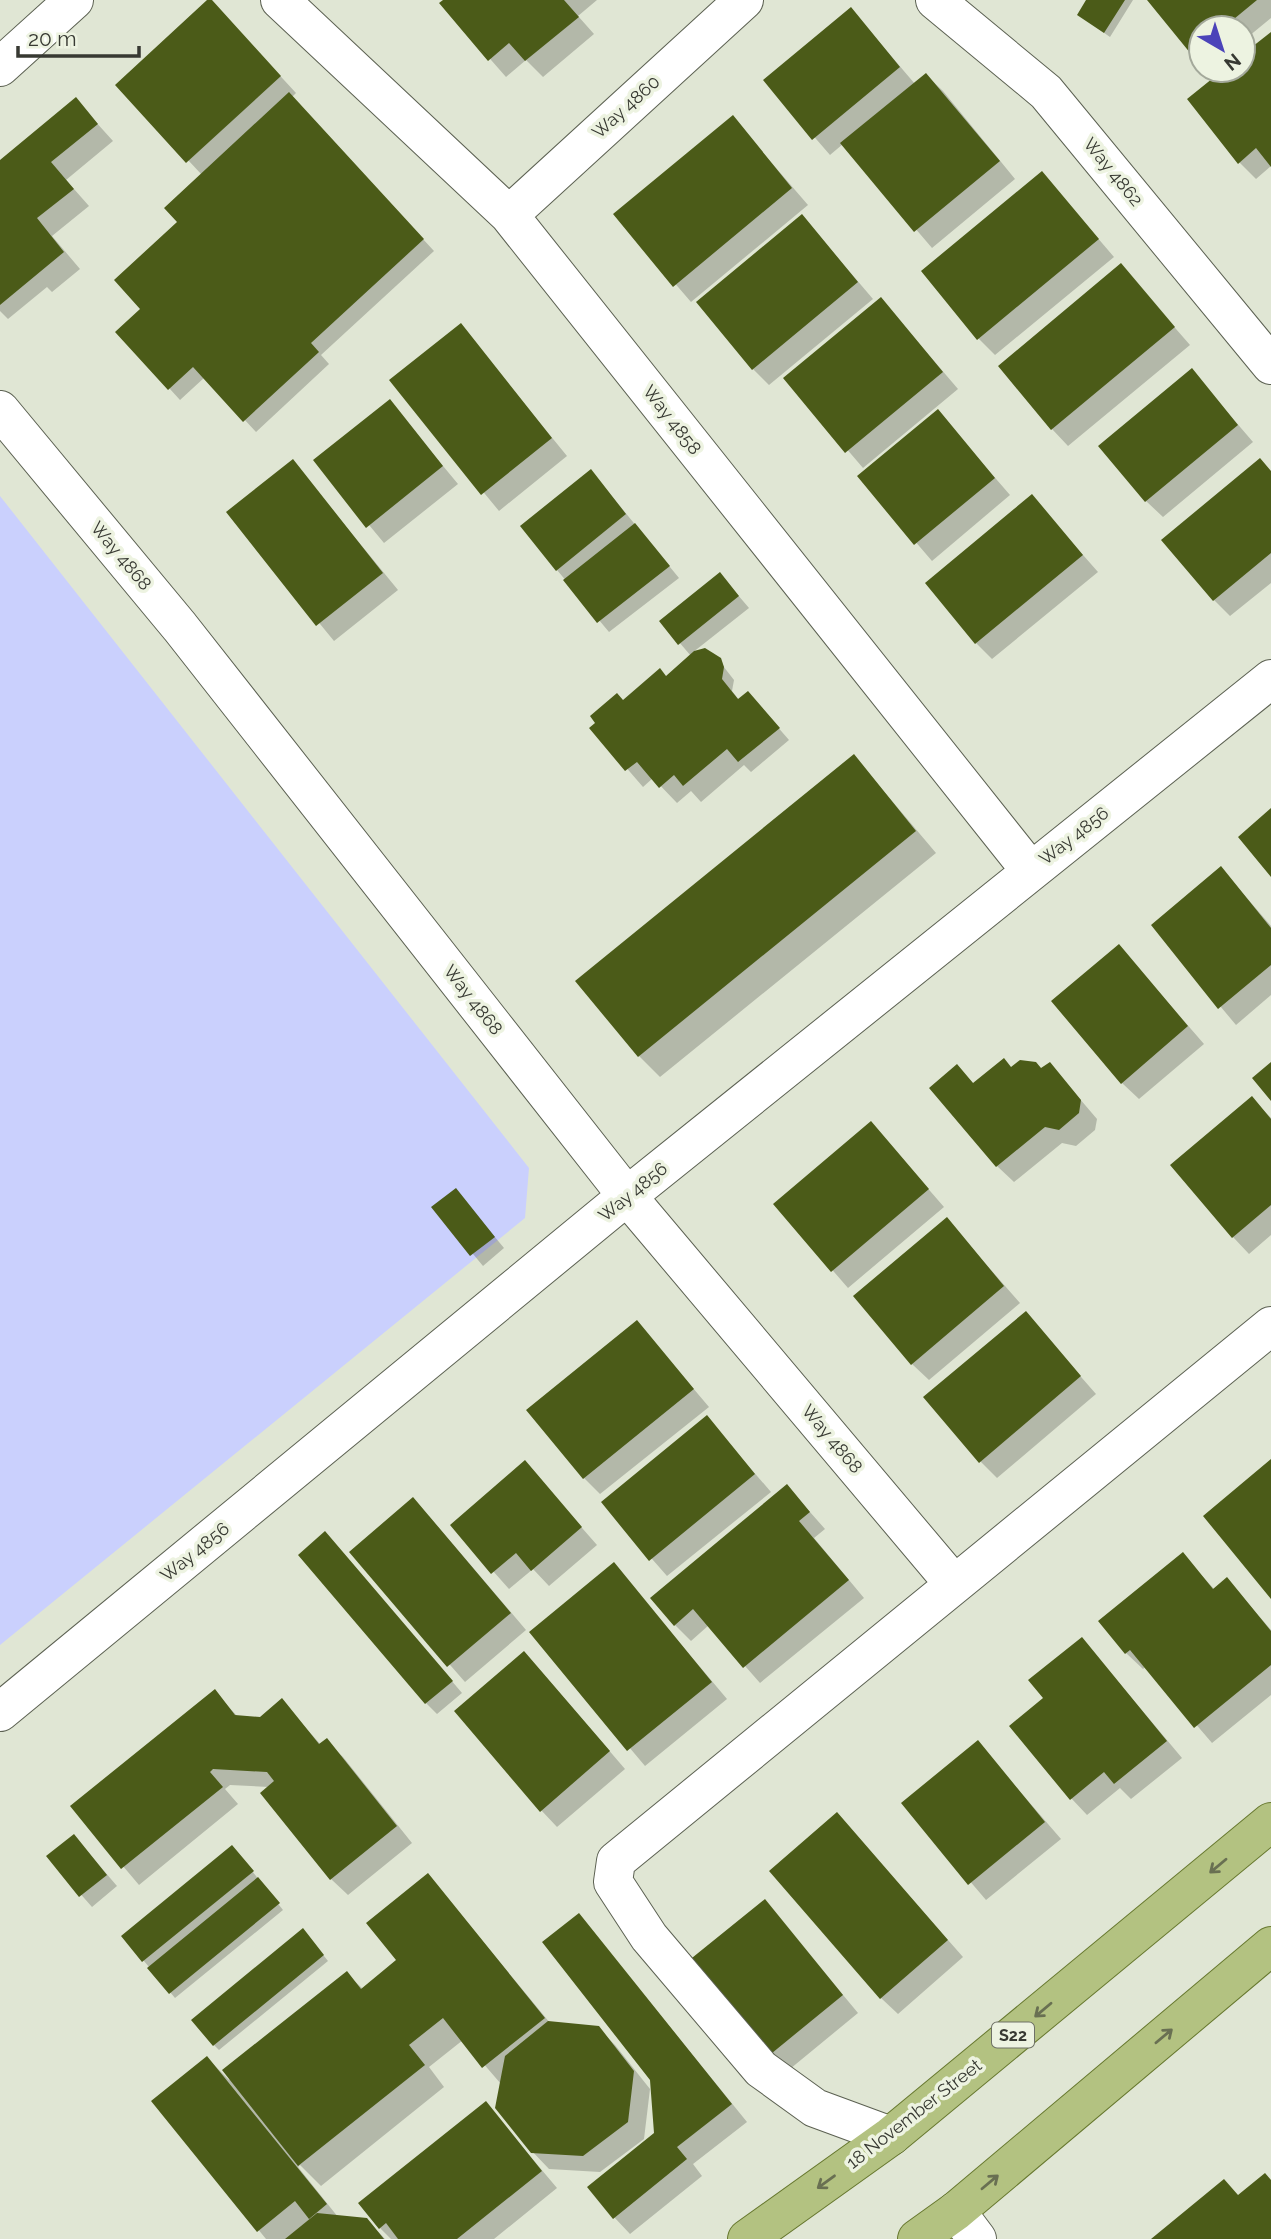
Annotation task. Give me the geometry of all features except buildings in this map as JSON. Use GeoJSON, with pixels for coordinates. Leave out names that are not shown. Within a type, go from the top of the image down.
{"type":"FeatureCollection","features":[{"type":"Feature","properties":{"kind":"main road","name":"18 November Street"},"geometry":{"type":"LineString","coordinates":[[747,2239],[891,2136],[1271,1822]]}},
{"type":"Feature","properties":{"kind":"main road"},"geometry":{"type":"LineString","coordinates":[[917,2239],[966,2225],[1271,1945]]}},
{"type":"Feature","properties":{"kind":"street"},"geometry":{"type":"LineString","coordinates":[[0,67],[74,0]]}},
{"type":"Feature","properties":{"kind":"street","name":"Way 4858"},"geometry":{"type":"LineString","coordinates":[[280,0],[509,215],[1030,870]]}},
{"type":"Feature","properties":{"kind":"street","name":"Way 4860"},"geometry":{"type":"LineString","coordinates":[[509,215],[744,0]]}},
{"type":"Feature","properties":{"kind":"street","name":"Way 4862"},"geometry":{"type":"LineString","coordinates":[[935,0],[1046,92],[1271,365]]}},
{"type":"Feature","properties":{"kind":"street","name":"Way 4868"},"geometry":{"type":"LineString","coordinates":[[0,410],[180,627],[627,1196],[954,1584]]}},
{"type":"Feature","properties":{"kind":"street","name":"Way 4856"},"geometry":{"type":"LineString","coordinates":[[0,1712],[627,1196],[1271,679]]}},
{"type":"Feature","properties":{"kind":"street"},"geometry":{"type":"LineString","coordinates":[[891,2136],[815,2108],[761,2069],[649,1937],[613,1882],[616,1861],[1271,1326]]}},
{"type":"Feature","properties":{"kind":"shaded area"},"geometry":{"type":"Polygon","coordinates":[[[0,496],[529,1168],[525,1218],[0,1645],[0,496]]]}}]}
